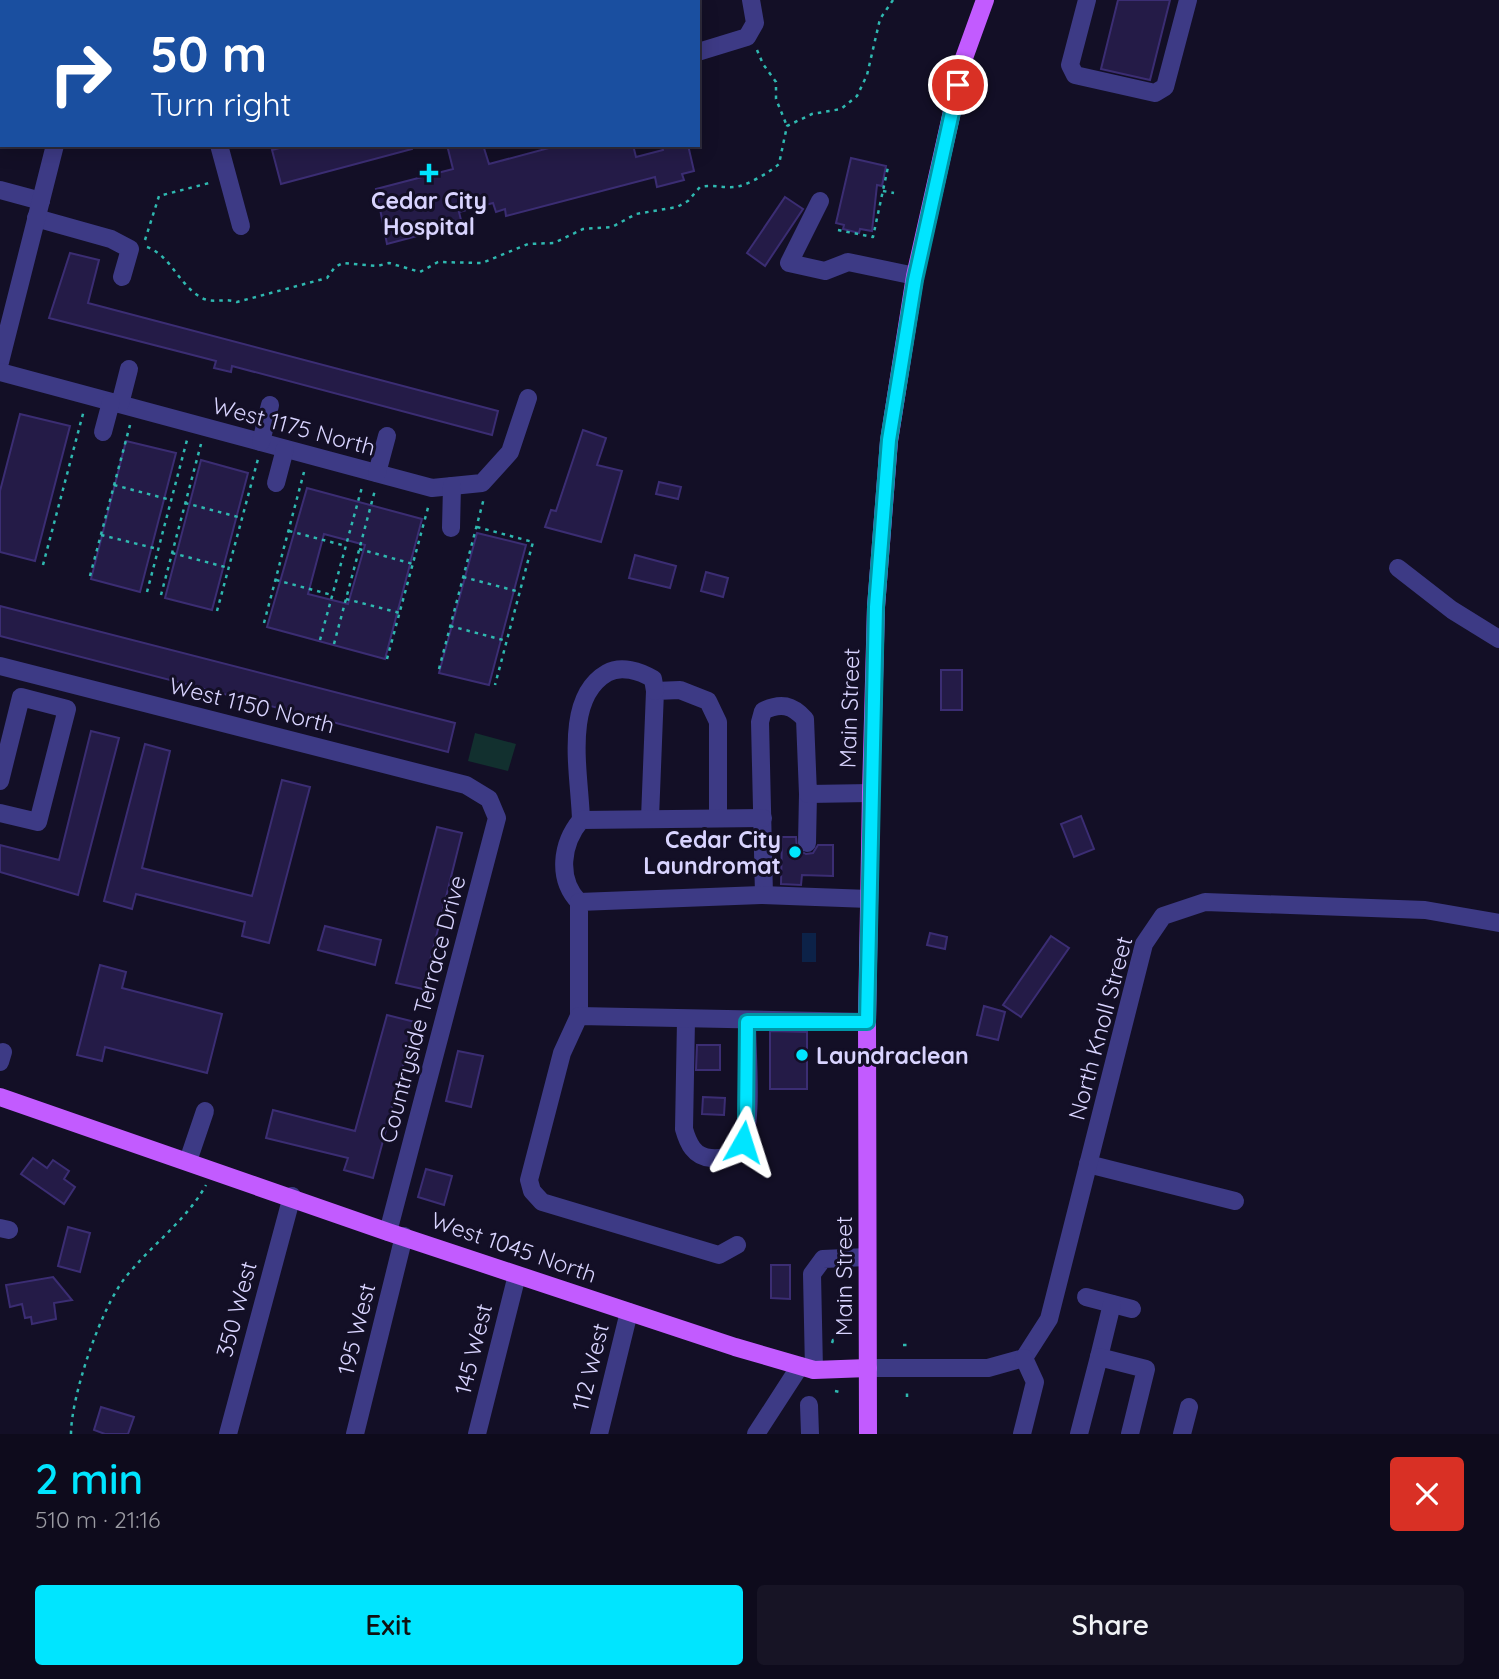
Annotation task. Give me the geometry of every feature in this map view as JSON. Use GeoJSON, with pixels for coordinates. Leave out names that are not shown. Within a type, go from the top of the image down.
{"type":"FeatureCollection","features":[{"type":"Feature","properties":{"kind":"main road","name":"Main Street"},"geometry":{"type":"LineString","coordinates":[[868,1434],[867,1022],[871,793],[876,607],[889,440],[915,276],[964,58],[985,0]]}},
{"type":"Feature","properties":{"kind":"main road","name":"West 1045 North"},"geometry":{"type":"LineString","coordinates":[[0,1097],[517,1275],[807,1368],[868,1368]]}},
{"type":"Feature","properties":{"kind":"street"},"geometry":{"type":"LineString","coordinates":[[700,51],[747,37],[755,23],[751,0]]}},
{"type":"Feature","properties":{"kind":"street"},"geometry":{"type":"LineString","coordinates":[[1087,0],[1070,65],[1075,75],[1155,93],[1165,87],[1188,0]]}},
{"type":"Feature","properties":{"kind":"street"},"geometry":{"type":"LineString","coordinates":[[0,362],[54,147]]}},
{"type":"Feature","properties":{"kind":"street"},"geometry":{"type":"LineString","coordinates":[[220,147],[241,226]]}},
{"type":"Feature","properties":{"kind":"street"},"geometry":{"type":"LineString","coordinates":[[0,190],[130,249],[122,277]]}},
{"type":"Feature","properties":{"kind":"street"},"geometry":{"type":"LineString","coordinates":[[820,201],[789,263],[825,271],[848,262],[915,276]]}},
{"type":"Feature","properties":{"kind":"street"},"geometry":{"type":"LineString","coordinates":[[103,432],[129,369]]}},
{"type":"Feature","properties":{"kind":"street","name":"West 1175 North"},"geometry":{"type":"LineString","coordinates":[[0,372],[116,403],[260,449],[285,449],[372,481],[432,488],[482,483],[510,452],[528,398]]}},
{"type":"Feature","properties":{"kind":"street"},"geometry":{"type":"LineString","coordinates":[[260,449],[270,405]]}},
{"type":"Feature","properties":{"kind":"street"},"geometry":{"type":"LineString","coordinates":[[372,481],[387,436]]}},
{"type":"Feature","properties":{"kind":"street"},"geometry":{"type":"LineString","coordinates":[[276,483],[285,449]]}},
{"type":"Feature","properties":{"kind":"street"},"geometry":{"type":"LineString","coordinates":[[451,528],[452,486]]}},
{"type":"Feature","properties":{"kind":"street"},"geometry":{"type":"LineString","coordinates":[[1398,568],[1452,610],[1499,639]]}},
{"type":"Feature","properties":{"kind":"street","name":"West 1150 North"},"geometry":{"type":"LineString","coordinates":[[0,666],[466,785],[489,799]]}},
{"type":"Feature","properties":{"kind":"street"},"geometry":{"type":"LineString","coordinates":[[650,818],[655,691],[653,679],[627,670],[612,670],[587,690],[582,702],[578,734],[581,820],[570,836],[564,870],[566,883],[579,902],[579,1016],[562,1053],[528,1180],[532,1191],[542,1202],[719,1255],[737,1245]]}},
{"type":"Feature","properties":{"kind":"street"},"geometry":{"type":"LineString","coordinates":[[47,704],[54,680]]}},
{"type":"Feature","properties":{"kind":"street"},"geometry":{"type":"LineString","coordinates":[[655,691],[680,690],[708,701],[713,711],[718,722],[718,818]]}},
{"type":"Feature","properties":{"kind":"street"},"geometry":{"type":"LineString","coordinates":[[0,781],[21,697],[67,709],[38,822],[0,813]]}},
{"type":"Feature","properties":{"kind":"street"},"geometry":{"type":"LineString","coordinates":[[764,895],[760,722],[763,711],[771,707],[784,705],[795,709],[805,719],[807,843]]}},
{"type":"Feature","properties":{"kind":"street"},"geometry":{"type":"LineString","coordinates":[[808,794],[871,793]]}},
{"type":"Feature","properties":{"kind":"street","name":"Countryside Terrace Drive"},"geometry":{"type":"LineString","coordinates":[[396,1234],[497,818],[489,799]]}},
{"type":"Feature","properties":{"kind":"street"},"geometry":{"type":"LineString","coordinates":[[581,820],[763,818]]}},
{"type":"Feature","properties":{"kind":"street"},"geometry":{"type":"LineString","coordinates":[[579,902],[764,895],[869,899]]}},
{"type":"Feature","properties":{"kind":"street","name":"North Knoll Street"},"geometry":{"type":"LineString","coordinates":[[1024,1358],[1049,1319],[1144,944],[1163,916],[1206,902],[1424,910],[1499,923]]}},
{"type":"Feature","properties":{"kind":"street"},"geometry":{"type":"LineString","coordinates":[[579,1016],[747,1022],[867,1022]]}},
{"type":"Feature","properties":{"kind":"street"},"geometry":{"type":"LineString","coordinates":[[686,1020],[684,1129],[689,1146],[703,1157],[720,1159],[734,1154],[745,1134],[747,1022]]}},
{"type":"Feature","properties":{"kind":"street"},"geometry":{"type":"LineString","coordinates":[[188,1161],[205,1111]]}},
{"type":"Feature","properties":{"kind":"street"},"geometry":{"type":"LineString","coordinates":[[1088,1164],[1235,1200]]}},
{"type":"Feature","properties":{"kind":"street","name":"350 West"},"geometry":{"type":"LineString","coordinates":[[228,1434],[292,1196]]}},
{"type":"Feature","properties":{"kind":"street","name":"195 West"},"geometry":{"type":"LineString","coordinates":[[355,1434],[396,1234]]}},
{"type":"Feature","properties":{"kind":"street"},"geometry":{"type":"LineString","coordinates":[[756,1434],[807,1368],[812,1274],[823,1259],[867,1256]]}},
{"type":"Feature","properties":{"kind":"street","name":"145 West"},"geometry":{"type":"LineString","coordinates":[[477,1434],[517,1275]]}},
{"type":"Feature","properties":{"kind":"street"},"geometry":{"type":"LineString","coordinates":[[1086,1297],[1132,1309]]}},
{"type":"Feature","properties":{"kind":"street"},"geometry":{"type":"LineString","coordinates":[[1079,1434],[1112,1304]]}},
{"type":"Feature","properties":{"kind":"street","name":"112 West"},"geometry":{"type":"LineString","coordinates":[[598,1434],[629,1312]]}},
{"type":"Feature","properties":{"kind":"street"},"geometry":{"type":"LineString","coordinates":[[1099,1357],[1146,1369],[1130,1434]]}},
{"type":"Feature","properties":{"kind":"street"},"geometry":{"type":"LineString","coordinates":[[1022,1434],[1035,1382],[1024,1358]]}},
{"type":"Feature","properties":{"kind":"street","name":"West 1045 North"},"geometry":{"type":"LineString","coordinates":[[868,1368],[988,1368],[1024,1358]]}},
{"type":"Feature","properties":{"kind":"street"},"geometry":{"type":"LineString","coordinates":[[809,1405],[810,1434]]}},
{"type":"Feature","properties":{"kind":"street"},"geometry":{"type":"LineString","coordinates":[[1182,1434],[1189,1407]]}},
{"type":"Feature","properties":{"kind":"path"},"geometry":{"type":"LineString","coordinates":[[787,126],[812,114],[841,109],[857,96],[867,75],[880,19],[892,0]]}},
{"type":"Feature","properties":{"kind":"path"},"geometry":{"type":"LineString","coordinates":[[228,178],[159,196],[143,246],[162,255],[176,275],[207,300],[226,298],[237,302],[327,278],[335,267],[343,263],[377,266],[389,263],[419,272],[438,262],[482,263],[528,244],[554,243],[583,229],[612,228],[636,214],[677,207],[700,187],[716,184],[734,187],[774,169],[782,158],[787,126],[776,99],[776,82],[755,47]]}},
{"type":"Feature","properties":{"kind":"path"},"geometry":{"type":"LineString","coordinates":[[838,230],[873,237],[888,167]]}},
{"type":"Feature","properties":{"kind":"path"},"geometry":{"type":"LineString","coordinates":[[883,191],[894,193]]}},
{"type":"Feature","properties":{"kind":"path"},"geometry":{"type":"LineString","coordinates":[[43,565],[84,410]]}},
{"type":"Feature","properties":{"kind":"path"},"geometry":{"type":"LineString","coordinates":[[90,576],[131,422]]}},
{"type":"Feature","properties":{"kind":"path"},"geometry":{"type":"LineString","coordinates":[[147,592],[188,437]]}},
{"type":"Feature","properties":{"kind":"path"},"geometry":{"type":"LineString","coordinates":[[161,595],[201,441]]}},
{"type":"Feature","properties":{"kind":"path"},"geometry":{"type":"LineString","coordinates":[[218,611],[260,449]]}},
{"type":"Feature","properties":{"kind":"path"},"geometry":{"type":"LineString","coordinates":[[264,623],[305,468]]}},
{"type":"Feature","properties":{"kind":"path"},"geometry":{"type":"LineString","coordinates":[[320,640],[346,546],[372,481]]}},
{"type":"Feature","properties":{"kind":"path"},"geometry":{"type":"LineString","coordinates":[[334,644],[359,549],[372,481]]}},
{"type":"Feature","properties":{"kind":"path"},"geometry":{"type":"LineString","coordinates":[[114,485],[171,500]]}},
{"type":"Feature","properties":{"kind":"path"},"geometry":{"type":"LineString","coordinates":[[439,669],[484,498]]}},
{"type":"Feature","properties":{"kind":"path"},"geometry":{"type":"LineString","coordinates":[[387,659],[430,501]]}},
{"type":"Feature","properties":{"kind":"path"},"geometry":{"type":"LineString","coordinates":[[185,503],[242,518]]}},
{"type":"Feature","properties":{"kind":"path"},"geometry":{"type":"LineString","coordinates":[[477,527],[533,542],[495,685]]}},
{"type":"Feature","properties":{"kind":"path"},"geometry":{"type":"LineString","coordinates":[[289,531],[346,546]]}},
{"type":"Feature","properties":{"kind":"path"},"geometry":{"type":"LineString","coordinates":[[101,534],[158,549]]}},
{"type":"Feature","properties":{"kind":"path"},"geometry":{"type":"LineString","coordinates":[[359,549],[413,564]]}},
{"type":"Feature","properties":{"kind":"path"},"geometry":{"type":"LineString","coordinates":[[172,553],[229,568]]}},
{"type":"Feature","properties":{"kind":"path"},"geometry":{"type":"LineString","coordinates":[[463,577],[520,592]]}},
{"type":"Feature","properties":{"kind":"path"},"geometry":{"type":"LineString","coordinates":[[276,580],[332,595]]}},
{"type":"Feature","properties":{"kind":"path"},"geometry":{"type":"LineString","coordinates":[[346,599],[400,613]]}},
{"type":"Feature","properties":{"kind":"path"},"geometry":{"type":"LineString","coordinates":[[450,626],[507,641]]}},
{"type":"Feature","properties":{"kind":"path"},"geometry":{"type":"LineString","coordinates":[[71,1434],[83,1380],[110,1299],[126,1276],[171,1230],[202,1192],[215,1170]]}},
{"type":"Feature","properties":{"kind":"green space"},"geometry":{"type":"Polygon","coordinates":[[[475,733],[516,744],[508,771],[468,761],[475,733]]]}},
{"type":"Feature","properties":{"kind":"water"},"geometry":{"type":"Polygon","coordinates":[[[802,933],[816,933],[816,962],[802,962],[802,933]]]}},
{"type":"Feature","properties":{"kind":"building"},"geometry":{"type":"Polygon","coordinates":[[[1118,0],[1170,0],[1150,80],[1101,69],[1118,0]]]}},
{"type":"Feature","properties":{"kind":"building"},"geometry":{"type":"Polygon","coordinates":[[[283,147],[412,147],[281,184],[272,150],[283,147]]]}},
{"type":"Feature","properties":{"kind":"building"},"geometry":{"type":"Polygon","coordinates":[[[448,147],[484,147],[489,164],[553,147],[634,147],[636,157],[663,150],[662,147],[688,147],[694,171],[682,174],[684,180],[657,187],[655,177],[506,216],[505,209],[496,212],[493,203],[459,212],[461,220],[454,222],[455,226],[387,244],[376,189],[453,169],[448,147]]]}},
{"type":"Feature","properties":{"kind":"building"},"geometry":{"type":"Polygon","coordinates":[[[851,158],[886,166],[882,186],[877,185],[872,231],[860,229],[859,233],[843,229],[844,225],[836,223],[851,158]]]}},
{"type":"Feature","properties":{"kind":"building"},"geometry":{"type":"Polygon","coordinates":[[[785,197],[803,209],[765,266],[747,253],[785,197]]]}},
{"type":"Feature","properties":{"kind":"building"},"geometry":{"type":"Polygon","coordinates":[[[70,253],[99,260],[88,303],[498,411],[492,435],[232,366],[231,372],[214,368],[216,361],[49,318],[70,253]]]}},
{"type":"Feature","properties":{"kind":"building"},"geometry":{"type":"Polygon","coordinates":[[[20,414],[70,426],[35,561],[0,552],[0,491],[20,414]]]}},
{"type":"Feature","properties":{"kind":"building"},"geometry":{"type":"Polygon","coordinates":[[[583,430],[606,438],[597,465],[622,471],[601,542],[545,527],[551,510],[556,511],[583,430]]]}},
{"type":"Feature","properties":{"kind":"building"},"geometry":{"type":"Polygon","coordinates":[[[126,441],[176,453],[140,592],[91,579],[126,441]]]}},
{"type":"Feature","properties":{"kind":"building"},"geometry":{"type":"Polygon","coordinates":[[[201,460],[248,473],[212,610],[165,598],[201,460]]]}},
{"type":"Feature","properties":{"kind":"building"},"geometry":{"type":"Polygon","coordinates":[[[659,482],[681,487],[678,499],[656,494],[659,482]]]}},
{"type":"Feature","properties":{"kind":"building"},"geometry":{"type":"Polygon","coordinates":[[[307,488],[422,519],[385,659],[267,627],[307,488]],[[324,534],[308,594],[348,604],[365,545],[324,534]]]}},
{"type":"Feature","properties":{"kind":"building"},"geometry":{"type":"Polygon","coordinates":[[[477,533],[526,545],[489,685],[439,673],[477,533]]]}},
{"type":"Feature","properties":{"kind":"building"},"geometry":{"type":"Polygon","coordinates":[[[635,555],[676,566],[670,588],[629,578],[635,555]]]}},
{"type":"Feature","properties":{"kind":"building"},"geometry":{"type":"Polygon","coordinates":[[[706,572],[728,578],[723,597],[701,591],[706,572]]]}},
{"type":"Feature","properties":{"kind":"building"},"geometry":{"type":"Polygon","coordinates":[[[0,606],[455,723],[448,752],[0,636],[0,606]]]}},
{"type":"Feature","properties":{"kind":"building"},"geometry":{"type":"Polygon","coordinates":[[[941,670],[962,670],[962,710],[941,710],[941,670]]]}},
{"type":"Feature","properties":{"kind":"building"},"geometry":{"type":"Polygon","coordinates":[[[91,731],[119,738],[78,895],[0,872],[0,845],[59,860],[91,731]]]}},
{"type":"Feature","properties":{"kind":"building"},"geometry":{"type":"Polygon","coordinates":[[[145,744],[170,751],[142,868],[252,896],[282,780],[310,787],[269,943],[242,936],[245,922],[136,894],[132,909],[104,901],[145,744]]]}},
{"type":"Feature","properties":{"kind":"building"},"geometry":{"type":"Polygon","coordinates":[[[1081,816],[1094,849],[1074,857],[1061,824],[1081,816]]]}},
{"type":"Feature","properties":{"kind":"building"},"geometry":{"type":"Polygon","coordinates":[[[437,827],[462,833],[423,989],[396,983],[437,827]]]}},
{"type":"Feature","properties":{"kind":"building"},"geometry":{"type":"Polygon","coordinates":[[[782,837],[796,837],[797,849],[806,854],[813,853],[818,845],[833,845],[833,876],[802,875],[801,885],[781,884],[782,837]]]}},
{"type":"Feature","properties":{"kind":"building"},"geometry":{"type":"Polygon","coordinates":[[[325,926],[381,940],[375,965],[318,950],[325,926]]]}},
{"type":"Feature","properties":{"kind":"building"},"geometry":{"type":"Polygon","coordinates":[[[930,933],[947,937],[945,949],[927,945],[930,933]]]}},
{"type":"Feature","properties":{"kind":"building"},"geometry":{"type":"Polygon","coordinates":[[[1051,936],[1069,948],[1021,1017],[1003,1005],[1051,936]]]}},
{"type":"Feature","properties":{"kind":"building"},"geometry":{"type":"Polygon","coordinates":[[[100,965],[126,972],[122,988],[222,1014],[207,1073],[105,1047],[102,1061],[77,1055],[100,965]]]}},
{"type":"Feature","properties":{"kind":"building"},"geometry":{"type":"Polygon","coordinates":[[[984,1006],[1005,1012],[998,1040],[977,1035],[984,1006]]]}},
{"type":"Feature","properties":{"kind":"building"},"geometry":{"type":"Polygon","coordinates":[[[387,1015],[415,1022],[373,1178],[344,1170],[348,1158],[266,1138],[273,1110],[355,1131],[387,1015]]]}},
{"type":"Feature","properties":{"kind":"building"},"geometry":{"type":"Polygon","coordinates":[[[770,1031],[807,1032],[807,1089],[770,1089],[770,1031]]]}},
{"type":"Feature","properties":{"kind":"building"},"geometry":{"type":"Polygon","coordinates":[[[697,1045],[720,1045],[720,1070],[696,1070],[697,1045]]]}},
{"type":"Feature","properties":{"kind":"building"},"geometry":{"type":"Polygon","coordinates":[[[458,1051],[483,1056],[471,1107],[446,1101],[458,1051]]]}},
{"type":"Feature","properties":{"kind":"building"},"geometry":{"type":"Polygon","coordinates":[[[703,1097],[725,1098],[724,1115],[702,1114],[703,1097]]]}},
{"type":"Feature","properties":{"kind":"building"},"geometry":{"type":"Polygon","coordinates":[[[33,1158],[47,1168],[53,1160],[69,1171],[64,1179],[75,1187],[64,1204],[21,1174],[33,1158]]]}},
{"type":"Feature","properties":{"kind":"building"},"geometry":{"type":"Polygon","coordinates":[[[426,1169],[452,1176],[444,1205],[418,1197],[426,1169]]]}},
{"type":"Feature","properties":{"kind":"building"},"geometry":{"type":"Polygon","coordinates":[[[68,1227],[90,1233],[80,1272],[58,1266],[68,1227]]]}},
{"type":"Feature","properties":{"kind":"building"},"geometry":{"type":"Polygon","coordinates":[[[771,1265],[790,1265],[790,1299],[771,1298],[771,1265]]]}},
{"type":"Feature","properties":{"kind":"building"},"geometry":{"type":"Polygon","coordinates":[[[53,1277],[72,1300],[54,1303],[56,1319],[32,1324],[31,1317],[25,1318],[22,1304],[10,1307],[6,1285],[53,1277]]]}},
{"type":"Feature","properties":{"kind":"building"},"geometry":{"type":"Polygon","coordinates":[[[101,1407],[134,1417],[128,1434],[105,1434],[94,1430],[101,1407]]]}},
{"type":"Feature","properties":{"kind":"place","name":"Cedar City Hospital"},"geometry":{"type":"Point","coordinates":[429,173]}},
{"type":"Feature","properties":{"kind":"place","name":"Cedar City Laundromat"},"geometry":{"type":"Point","coordinates":[795,852]}},
{"type":"Feature","properties":{"kind":"place","name":"Laundraclean"},"geometry":{"type":"Point","coordinates":[802,1055]}},
{"type":"Feature","properties":{"kind":"route"},"geometry":{"type":"LineString","coordinates":[[743,1142],[746,1125],[747,1022],[867,1022],[876,607],[889,440],[915,280],[958,85]]}}]}
